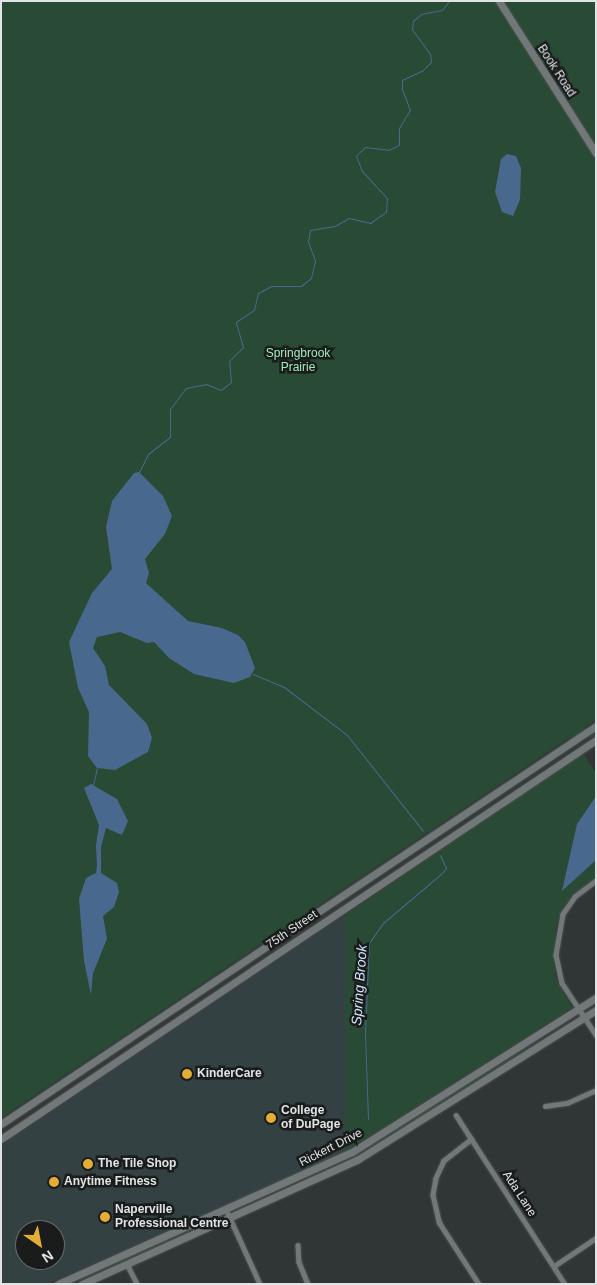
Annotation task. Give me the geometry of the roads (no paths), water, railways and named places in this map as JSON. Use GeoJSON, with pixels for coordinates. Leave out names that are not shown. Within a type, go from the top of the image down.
{"type":"FeatureCollection","features":[{"type":"Feature","properties":{"kind":"main road","name":"Book Road"},"geometry":{"type":"LineString","coordinates":[[499,1],[596,153]]}},
{"type":"Feature","properties":{"kind":"main road","name":"75th Street"},"geometry":{"type":"LineString","coordinates":[[1,1124],[596,726]]}},
{"type":"Feature","properties":{"kind":"main road","name":"75th Street"},"geometry":{"type":"LineString","coordinates":[[1,1139],[596,740]]}},
{"type":"Feature","properties":{"kind":"main road","name":"Rickert Drive"},"geometry":{"type":"LineString","coordinates":[[58,1284],[352,1152],[596,998]]}},
{"type":"Feature","properties":{"kind":"main road","name":"Rickert Drive"},"geometry":{"type":"LineString","coordinates":[[82,1284],[357,1160],[596,1010]]}},
{"type":"Feature","properties":{"kind":"street"},"geometry":{"type":"LineString","coordinates":[[596,890],[594,882],[566,908],[557,939],[558,973],[578,1009],[596,1035]]}},
{"type":"Feature","properties":{"kind":"street"},"geometry":{"type":"LineString","coordinates":[[545,1106],[567,1103],[596,1090]]}},
{"type":"Feature","properties":{"kind":"street","name":"Ada Lane"},"geometry":{"type":"LineString","coordinates":[[456,1115],[565,1284]]}},
{"type":"Feature","properties":{"kind":"street"},"geometry":{"type":"LineString","coordinates":[[472,1139],[444,1162],[436,1178],[433,1195],[440,1222],[479,1284]]}},
{"type":"Feature","properties":{"kind":"street"},"geometry":{"type":"LineString","coordinates":[[226,1208],[260,1284]]}},
{"type":"Feature","properties":{"kind":"street"},"geometry":{"type":"LineString","coordinates":[[554,1266],[596,1238]]}},
{"type":"Feature","properties":{"kind":"street"},"geometry":{"type":"LineString","coordinates":[[298,1245],[299,1262],[308,1284]]}},
{"type":"Feature","properties":{"kind":"street"},"geometry":{"type":"LineString","coordinates":[[127,1264],[137,1284]]}},
{"type":"Feature","properties":{"kind":"water"},"geometry":{"type":"Polygon","coordinates":[[[507,154],[516,156],[521,168],[520,200],[513,216],[502,212],[495,192],[501,159],[507,154]]]}},
{"type":"Feature","properties":{"kind":"water"},"geometry":{"type":"Polygon","coordinates":[[[139,472],[163,496],[172,516],[165,534],[145,559],[149,573],[146,583],[188,621],[222,628],[238,635],[245,642],[255,668],[250,677],[234,683],[194,674],[169,658],[154,642],[147,643],[120,632],[97,637],[93,648],[105,666],[109,685],[147,724],[152,738],[148,752],[115,770],[97,768],[88,756],[89,712],[78,688],[69,642],[92,593],[112,569],[106,527],[112,501],[134,473],[139,472]]]}},
{"type":"Feature","properties":{"kind":"water"},"geometry":{"type":"Polygon","coordinates":[[[91,784],[117,799],[128,821],[122,835],[106,828],[101,847],[101,873],[117,883],[119,892],[114,907],[103,916],[107,939],[93,973],[91,995],[84,961],[79,899],[86,878],[96,873],[97,865],[96,845],[99,825],[84,788],[91,784]]]}},
{"type":"Feature","properties":{"kind":"water"},"geometry":{"type":"Polygon","coordinates":[[[596,796],[596,860],[562,891],[577,824],[596,796]]]}},
{"type":"Feature","properties":{"kind":"waterway","name":"Spring Brook"},"geometry":{"type":"LineString","coordinates":[[139,472],[148,454],[170,437],[170,409],[186,388],[206,384],[221,390],[231,382],[229,361],[243,347],[236,322],[254,310],[258,293],[271,286],[301,286],[311,278],[315,260],[308,242],[310,230],[335,226],[349,218],[370,223],[386,212],[387,198],[362,171],[356,156],[365,147],[388,150],[399,145],[399,128],[410,110],[402,89],[402,80],[423,70],[431,62],[430,54],[412,29],[413,21],[421,14],[442,10],[449,1]]}},
{"type":"Feature","properties":{"kind":"waterway","name":"Spring Brook"},"geometry":{"type":"LineString","coordinates":[[253,674],[284,687],[347,735],[423,831]]}},
{"type":"Feature","properties":{"kind":"waterway"},"geometry":{"type":"LineString","coordinates":[[93,785],[97,768]]}},
{"type":"Feature","properties":{"kind":"waterway","name":"Spring Brook"},"geometry":{"type":"LineString","coordinates":[[368,1119],[365,1033],[369,943],[383,923],[446,868],[440,855]]}},
{"type":"Feature","properties":{"kind":"place","name":"KinderCare"},"geometry":{"type":"Point","coordinates":[187,1074]}},
{"type":"Feature","properties":{"kind":"place","name":"College of DuPage"},"geometry":{"type":"Point","coordinates":[271,1118]}},
{"type":"Feature","properties":{"kind":"place","name":"The Tile Shop"},"geometry":{"type":"Point","coordinates":[88,1164]}},
{"type":"Feature","properties":{"kind":"place","name":"Anytime Fitness"},"geometry":{"type":"Point","coordinates":[54,1182]}},
{"type":"Feature","properties":{"kind":"place","name":"Naperville Professional Centre"},"geometry":{"type":"Point","coordinates":[105,1217]}},
{"type":"Feature","properties":{"kind":"park label","name":"Springbrook Prairie"},"geometry":{"type":"Point","coordinates":[298,361]}}]}
